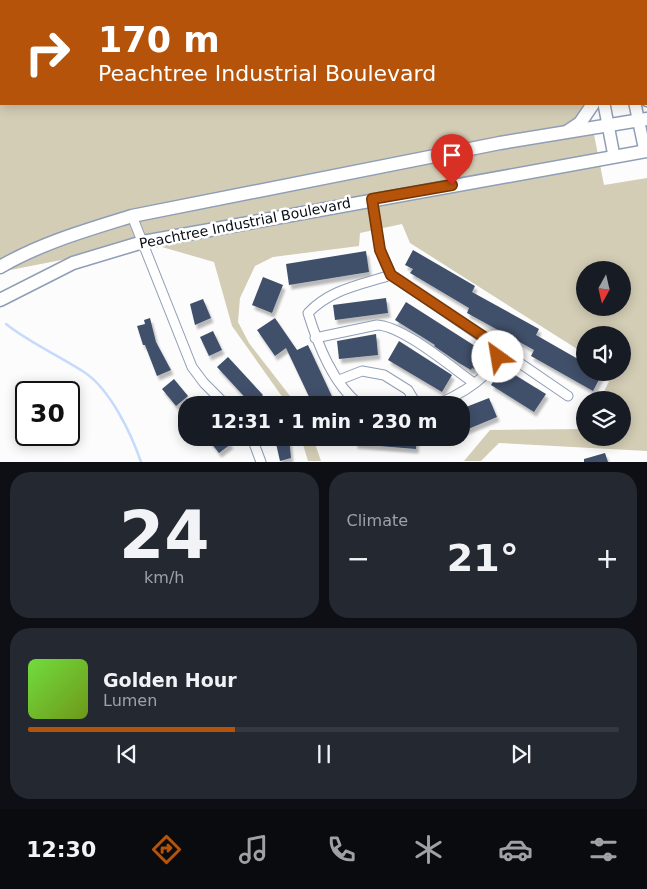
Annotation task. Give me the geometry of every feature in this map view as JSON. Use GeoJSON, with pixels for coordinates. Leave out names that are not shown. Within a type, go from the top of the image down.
{"type":"FeatureCollection","features":[{"type":"Feature","properties":{"kind":"highway"},"geometry":{"type":"LineString","coordinates":[[564,133],[580,123],[592,105]]}},
{"type":"Feature","properties":{"kind":"highway","name":"Peachtree Industrial Boulevard"},"geometry":{"type":"LineString","coordinates":[[0,267],[17,257],[75,234],[132,216],[500,143],[609,127],[643,120]]}},
{"type":"Feature","properties":{"kind":"highway","name":"Peachtree Industrial Boulevard"},"geometry":{"type":"LineString","coordinates":[[0,300],[73,264],[143,242],[372,199],[646,151]]}},
{"type":"Feature","properties":{"kind":"main road"},"geometry":{"type":"LineString","coordinates":[[604,105],[614,156]]}},
{"type":"Feature","properties":{"kind":"main road"},"geometry":{"type":"LineString","coordinates":[[636,105],[643,120],[646,151]]}},
{"type":"Feature","properties":{"kind":"street"},"geometry":{"type":"LineString","coordinates":[[372,199],[380,250],[391,275],[568,396]]}},
{"type":"Feature","properties":{"kind":"street"},"geometry":{"type":"LineString","coordinates":[[132,216],[192,367],[217,396]]}},
{"type":"Feature","properties":{"kind":"street"},"geometry":{"type":"LineString","coordinates":[[349,396],[315,338],[308,313],[321,300],[344,290],[391,275]]}},
{"type":"Feature","properties":{"kind":"street"},"geometry":{"type":"LineString","coordinates":[[315,338],[377,325],[388,325],[474,383]]}},
{"type":"Feature","properties":{"kind":"street"},"geometry":{"type":"LineString","coordinates":[[453,396],[466,390],[493,367],[498,357],[496,345]]}},
{"type":"Feature","properties":{"kind":"street"},"geometry":{"type":"LineString","coordinates":[[338,380],[362,371],[384,375],[408,390],[412,396]]}},
{"type":"Feature","properties":{"kind":"street"},"geometry":{"type":"LineString","coordinates":[[255,446],[261,462]]}},
{"type":"Feature","properties":{"kind":"shaded area"},"geometry":{"type":"Polygon","coordinates":[[[0,105],[588,105],[604,185],[647,178],[647,451],[499,443],[481,461],[464,461],[490,430],[576,429],[576,446],[631,446],[631,391],[604,391],[609,381],[631,381],[631,326],[576,326],[576,348],[410,243],[402,224],[360,233],[359,246],[273,257],[255,266],[240,298],[238,322],[249,343],[290,396],[282,396],[232,326],[214,262],[148,243],[0,272],[0,105]]]}},
{"type":"Feature","properties":{"kind":"shaded area"},"geometry":{"type":"Polygon","coordinates":[[[303,446],[316,446],[321,461],[308,461],[303,446]]]}},
{"type":"Feature","properties":{"kind":"building"},"geometry":{"type":"Polygon","coordinates":[[[413,250],[475,286],[472,292],[539,329],[536,335],[576,358],[576,381],[598,381],[593,391],[531,356],[534,350],[467,313],[469,308],[410,273],[413,269],[405,265],[413,250]]]}},
{"type":"Feature","properties":{"kind":"building"},"geometry":{"type":"Polygon","coordinates":[[[366,251],[369,272],[289,285],[286,264],[366,251]]]}},
{"type":"Feature","properties":{"kind":"building"},"geometry":{"type":"Polygon","coordinates":[[[263,277],[283,285],[272,313],[252,305],[263,277]]]}},
{"type":"Feature","properties":{"kind":"building"},"geometry":{"type":"Polygon","coordinates":[[[386,298],[388,313],[335,320],[333,305],[386,298]]]}},
{"type":"Feature","properties":{"kind":"building"},"geometry":{"type":"Polygon","coordinates":[[[203,299],[211,318],[195,325],[190,304],[203,299]]]}},
{"type":"Feature","properties":{"kind":"building"},"geometry":{"type":"Polygon","coordinates":[[[406,302],[486,353],[476,370],[472,368],[471,370],[459,363],[435,345],[395,320],[406,302]]]}},
{"type":"Feature","properties":{"kind":"building"},"geometry":{"type":"Polygon","coordinates":[[[150,318],[156,342],[171,370],[157,376],[137,326],[145,324],[144,320],[150,318]]]}},
{"type":"Feature","properties":{"kind":"building"},"geometry":{"type":"Polygon","coordinates":[[[275,318],[297,350],[308,345],[332,396],[309,396],[286,348],[275,356],[257,330],[275,318]]]}},
{"type":"Feature","properties":{"kind":"building"},"geometry":{"type":"Polygon","coordinates":[[[213,331],[222,350],[209,356],[200,337],[213,331]]]}},
{"type":"Feature","properties":{"kind":"building"},"geometry":{"type":"Polygon","coordinates":[[[376,334],[378,355],[339,359],[337,341],[376,334]]]}},
{"type":"Feature","properties":{"kind":"building"},"geometry":{"type":"Polygon","coordinates":[[[399,341],[452,375],[442,392],[388,360],[399,341]]]}},
{"type":"Feature","properties":{"kind":"building"},"geometry":{"type":"Polygon","coordinates":[[[228,357],[263,395],[244,396],[217,367],[228,357]]]}},
{"type":"Feature","properties":{"kind":"building"},"geometry":{"type":"Polygon","coordinates":[[[502,367],[546,394],[534,412],[491,385],[502,367]]]}},
{"type":"Feature","properties":{"kind":"building"},"geometry":{"type":"Polygon","coordinates":[[[174,379],[188,396],[178,396],[178,404],[176,406],[162,389],[174,379]]]}},
{"type":"Feature","properties":{"kind":"building"},"geometry":{"type":"Polygon","coordinates":[[[489,398],[497,417],[470,428],[470,405],[489,398]]]}},
{"type":"Feature","properties":{"kind":"building"},"geometry":{"type":"Polygon","coordinates":[[[213,446],[228,446],[219,453],[213,446]]]}},
{"type":"Feature","properties":{"kind":"building"},"geometry":{"type":"Polygon","coordinates":[[[277,446],[290,446],[291,458],[280,461],[277,446]]]}},
{"type":"Feature","properties":{"kind":"building"},"geometry":{"type":"Polygon","coordinates":[[[379,446],[416,446],[416,449],[379,446]]]}},
{"type":"Feature","properties":{"kind":"building"},"geometry":{"type":"Polygon","coordinates":[[[605,453],[608,462],[584,462],[584,459],[605,453]]]}},
{"type":"Feature","properties":{"kind":"waterway"},"geometry":{"type":"LineString","coordinates":[[6,324],[94,380],[111,400],[118,412],[132,438],[141,462]]}},
{"type":"Feature","properties":{"kind":"route"},"geometry":{"type":"LineString","coordinates":[[452,185],[372,199],[380,250],[391,275],[496,345],[498,357]]}}]}
